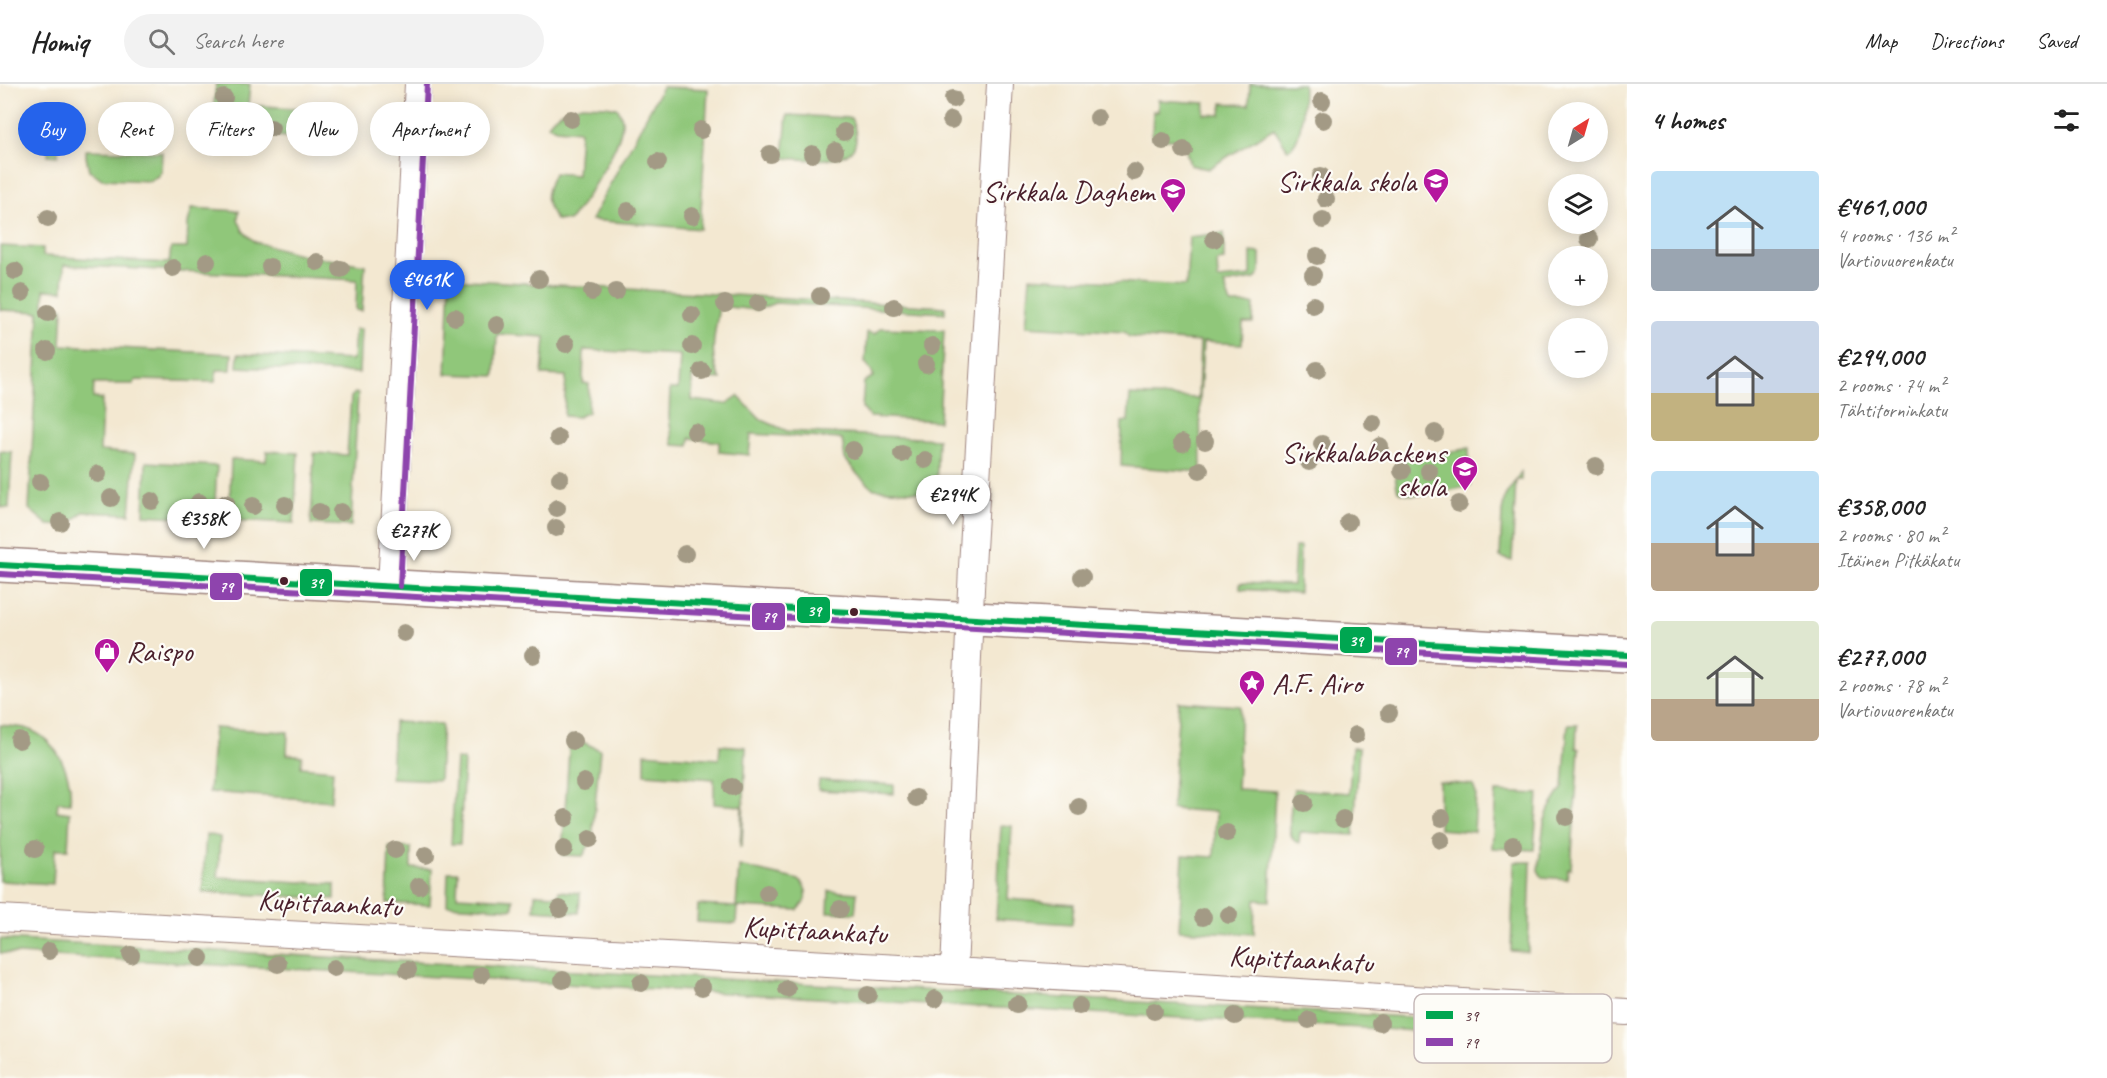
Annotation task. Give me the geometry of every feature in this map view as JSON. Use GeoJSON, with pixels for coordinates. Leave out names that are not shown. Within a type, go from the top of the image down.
{"type":"FeatureCollection","features":[{"type":"Feature","properties":{"kind":"main road"},"geometry":{"type":"LineString","coordinates":[[0,565],[1627,655]]}},
{"type":"Feature","properties":{"kind":"street"},"geometry":{"type":"LineString","coordinates":[[391,586],[418,84]]}},
{"type":"Feature","properties":{"kind":"street"},"geometry":{"type":"LineString","coordinates":[[954,971],[970,618],[1000,84]]}},
{"type":"Feature","properties":{"kind":"street","name":"Kupittaankatu"},"geometry":{"type":"LineString","coordinates":[[0,918],[1414,998]]}},
{"type":"Feature","properties":{"kind":"street","name":"Kupittaankatu"},"geometry":{"type":"LineString","coordinates":[[1612,1011],[1627,1012]]}},
{"type":"Feature","properties":{"kind":"green space"},"geometry":{"type":"Polygon","coordinates":[[[216,84],[250,84],[248,102],[214,102],[216,84]]]}},
{"type":"Feature","properties":{"kind":"green space"},"geometry":{"type":"Polygon","coordinates":[[[1250,84],[1303,84],[1300,129],[1293,145],[1288,150],[1274,128],[1208,169],[1190,165],[1184,143],[1174,139],[1152,138],[1153,111],[1158,112],[1158,100],[1205,103],[1204,114],[1221,115],[1222,103],[1249,105],[1250,84]]]}},
{"type":"Feature","properties":{"kind":"green space"},"geometry":{"type":"Polygon","coordinates":[[[662,87],[708,89],[700,229],[591,220],[662,87]]]}},
{"type":"Feature","properties":{"kind":"green space"},"geometry":{"type":"Polygon","coordinates":[[[582,105],[617,108],[622,119],[621,130],[613,152],[575,213],[569,221],[556,220],[547,202],[548,187],[554,173],[577,175],[580,131],[556,129],[548,125],[558,114],[582,105]]]}},
{"type":"Feature","properties":{"kind":"green space"},"geometry":{"type":"Polygon","coordinates":[[[274,107],[286,107],[286,137],[274,136],[274,107]]]}},
{"type":"Feature","properties":{"kind":"green space"},"geometry":{"type":"Polygon","coordinates":[[[787,115],[851,118],[856,135],[854,146],[847,154],[837,158],[783,158],[787,115]]]}},
{"type":"Feature","properties":{"kind":"green space"},"geometry":{"type":"Polygon","coordinates":[[[86,150],[98,150],[98,156],[162,156],[161,171],[158,176],[149,181],[102,179],[89,170],[86,150]]]}},
{"type":"Feature","properties":{"kind":"green space"},"geometry":{"type":"Polygon","coordinates":[[[192,208],[239,211],[238,219],[243,231],[255,242],[303,255],[365,265],[362,311],[356,310],[357,280],[64,265],[63,291],[44,290],[44,307],[63,308],[61,345],[232,354],[231,370],[217,370],[215,382],[136,380],[133,384],[94,384],[93,398],[102,399],[100,451],[135,454],[130,514],[83,512],[67,526],[48,525],[29,509],[39,312],[0,310],[0,246],[43,248],[43,256],[169,263],[171,248],[187,248],[188,223],[192,208]]]}},
{"type":"Feature","properties":{"kind":"green space"},"geometry":{"type":"Polygon","coordinates":[[[1224,233],[1224,260],[1217,261],[1218,279],[1251,276],[1251,252],[1260,253],[1260,272],[1255,279],[1224,284],[1231,304],[1254,304],[1253,323],[1243,323],[1242,344],[1203,342],[1200,398],[1201,472],[1121,466],[1122,422],[1128,421],[1130,395],[1198,398],[1200,342],[1129,337],[1125,332],[1026,326],[1030,277],[1186,286],[1189,237],[1224,233]]]}},
{"type":"Feature","properties":{"kind":"green space"},"geometry":{"type":"Polygon","coordinates":[[[450,279],[945,307],[945,313],[775,303],[757,310],[719,306],[713,353],[721,379],[692,377],[692,400],[726,404],[738,396],[760,419],[787,431],[938,439],[936,493],[874,489],[845,459],[842,439],[751,434],[749,455],[719,452],[719,442],[690,438],[689,446],[673,445],[669,417],[670,389],[678,389],[680,355],[584,350],[583,383],[589,384],[588,412],[578,417],[564,416],[566,376],[542,375],[545,337],[497,334],[495,376],[446,374],[450,279]]]}},
{"type":"Feature","properties":{"kind":"green space"},"geometry":{"type":"Polygon","coordinates":[[[881,328],[944,330],[939,421],[870,417],[862,408],[864,382],[874,376],[865,363],[867,332],[874,334],[881,328]]]}},
{"type":"Feature","properties":{"kind":"green space"},"geometry":{"type":"Polygon","coordinates":[[[355,329],[361,329],[359,373],[237,367],[238,354],[353,360],[355,329]]]}},
{"type":"Feature","properties":{"kind":"green space"},"geometry":{"type":"Polygon","coordinates":[[[355,393],[358,394],[351,526],[311,524],[314,453],[347,455],[351,397],[355,393]]]}},
{"type":"Feature","properties":{"kind":"green space"},"geometry":{"type":"Polygon","coordinates":[[[1469,448],[1470,486],[1425,495],[1398,491],[1395,477],[1396,467],[1406,457],[1469,448]]]}},
{"type":"Feature","properties":{"kind":"green space"},"geometry":{"type":"Polygon","coordinates":[[[0,451],[12,452],[9,508],[0,507],[0,451]]]}},
{"type":"Feature","properties":{"kind":"green space"},"geometry":{"type":"Polygon","coordinates":[[[267,451],[298,453],[294,523],[229,520],[231,459],[266,461],[267,451]]]}},
{"type":"Feature","properties":{"kind":"green space"},"geometry":{"type":"Polygon","coordinates":[[[146,462],[217,466],[214,519],[144,515],[146,462]]]}},
{"type":"Feature","properties":{"kind":"green space"},"geometry":{"type":"Polygon","coordinates":[[[1521,472],[1521,480],[1516,480],[1512,561],[1500,557],[1502,512],[1505,496],[1521,472]]]}},
{"type":"Feature","properties":{"kind":"green space"},"geometry":{"type":"Polygon","coordinates":[[[1295,547],[1300,547],[1299,593],[1240,589],[1240,583],[1293,585],[1295,547]]]}},
{"type":"Feature","properties":{"kind":"green space"},"geometry":{"type":"Polygon","coordinates":[[[1179,702],[1241,706],[1237,789],[1275,791],[1270,901],[1255,900],[1254,934],[1179,930],[1183,855],[1214,857],[1216,812],[1172,809],[1179,702]]]}},
{"type":"Feature","properties":{"kind":"green space"},"geometry":{"type":"Polygon","coordinates":[[[394,722],[442,724],[439,780],[391,778],[394,722]]]}},
{"type":"Feature","properties":{"kind":"green space"},"geometry":{"type":"Polygon","coordinates":[[[1568,724],[1577,724],[1576,748],[1579,749],[1571,869],[1568,869],[1567,879],[1542,877],[1538,870],[1544,823],[1549,809],[1563,787],[1568,724]]]}},
{"type":"Feature","properties":{"kind":"green space"},"geometry":{"type":"Polygon","coordinates":[[[0,725],[25,728],[38,734],[55,750],[66,770],[70,803],[58,802],[57,811],[70,813],[68,849],[55,849],[53,884],[0,881],[0,725]]]}},
{"type":"Feature","properties":{"kind":"green space"},"geometry":{"type":"Polygon","coordinates":[[[214,728],[288,732],[287,754],[302,756],[301,767],[333,770],[331,801],[209,792],[214,728]]]}},
{"type":"Feature","properties":{"kind":"green space"},"geometry":{"type":"Polygon","coordinates":[[[570,736],[600,750],[592,840],[583,856],[562,855],[570,736]]]}},
{"type":"Feature","properties":{"kind":"green space"},"geometry":{"type":"Polygon","coordinates":[[[720,745],[746,747],[742,846],[740,847],[742,806],[714,804],[714,779],[645,774],[645,753],[719,759],[720,745]]]}},
{"type":"Feature","properties":{"kind":"green space"},"geometry":{"type":"Polygon","coordinates":[[[1352,748],[1359,748],[1354,835],[1300,832],[1299,843],[1291,835],[1290,828],[1294,789],[1349,793],[1352,748]]]}},
{"type":"Feature","properties":{"kind":"green space"},"geometry":{"type":"Polygon","coordinates":[[[456,759],[464,760],[460,844],[451,844],[456,759]]]}},
{"type":"Feature","properties":{"kind":"green space"},"geometry":{"type":"Polygon","coordinates":[[[819,780],[894,785],[894,794],[818,790],[819,780]]]}},
{"type":"Feature","properties":{"kind":"green space"},"geometry":{"type":"Polygon","coordinates":[[[1439,782],[1473,785],[1476,794],[1474,832],[1439,829],[1439,782]]]}},
{"type":"Feature","properties":{"kind":"green space"},"geometry":{"type":"Polygon","coordinates":[[[1496,792],[1538,794],[1534,850],[1492,848],[1496,792]]]}},
{"type":"Feature","properties":{"kind":"green space"},"geometry":{"type":"Polygon","coordinates":[[[1001,825],[1012,826],[1008,899],[1074,904],[1072,924],[996,919],[1001,825]]]}},
{"type":"Feature","properties":{"kind":"green space"},"geometry":{"type":"Polygon","coordinates":[[[206,834],[220,837],[218,877],[335,884],[335,899],[202,892],[206,834]]]}},
{"type":"Feature","properties":{"kind":"green space"},"geometry":{"type":"Polygon","coordinates":[[[389,847],[411,848],[411,868],[432,869],[430,905],[387,903],[389,847]]]}},
{"type":"Feature","properties":{"kind":"green space"},"geometry":{"type":"Polygon","coordinates":[[[1514,862],[1531,862],[1528,952],[1511,951],[1514,862]]]}},
{"type":"Feature","properties":{"kind":"green space"},"geometry":{"type":"Polygon","coordinates":[[[739,866],[799,880],[806,892],[804,903],[798,910],[737,907],[736,924],[697,922],[698,905],[736,907],[739,866]]]}},
{"type":"Feature","properties":{"kind":"green space"},"geometry":{"type":"Polygon","coordinates":[[[448,872],[458,872],[457,896],[513,899],[513,909],[447,905],[448,872]]]}},
{"type":"Feature","properties":{"kind":"green space"},"geometry":{"type":"Polygon","coordinates":[[[559,891],[580,893],[579,913],[534,910],[535,894],[558,895],[559,891]]]}},
{"type":"Feature","properties":{"kind":"green space"},"geometry":{"type":"Polygon","coordinates":[[[829,891],[857,893],[855,913],[828,912],[829,891]]]}},
{"type":"Feature","properties":{"kind":"green space"},"geometry":{"type":"Polygon","coordinates":[[[0,939],[1414,1017],[1414,1031],[0,953],[0,939]]]}},
{"type":"Feature","properties":{"kind":"transit line","name":"79"},"geometry":{"type":"LineString","coordinates":[[400,586],[427,84]]}},
{"type":"Feature","properties":{"kind":"transit line","name":"39"},"geometry":{"type":"LineString","coordinates":[[0,565],[1627,655]]}},
{"type":"Feature","properties":{"kind":"transit line","name":"79"},"geometry":{"type":"LineString","coordinates":[[0,574],[1627,664]]}},
{"type":"Feature","properties":{"kind":"place","name":"Sirkkala skola"},"geometry":{"type":"Point","coordinates":[1436,204]}},
{"type":"Feature","properties":{"kind":"place","name":"Sirkkala Daghem"},"geometry":{"type":"Point","coordinates":[1173,214]}},
{"type":"Feature","properties":{"kind":"place","name":"Sirkkalabackens skola"},"geometry":{"type":"Point","coordinates":[1465,492]}},
{"type":"Feature","properties":{"kind":"place","name":"Raispo"},"geometry":{"type":"Point","coordinates":[107,674]}},
{"type":"Feature","properties":{"kind":"place","name":"A.F. Airo"},"geometry":{"type":"Point","coordinates":[1252,706]}}]}
